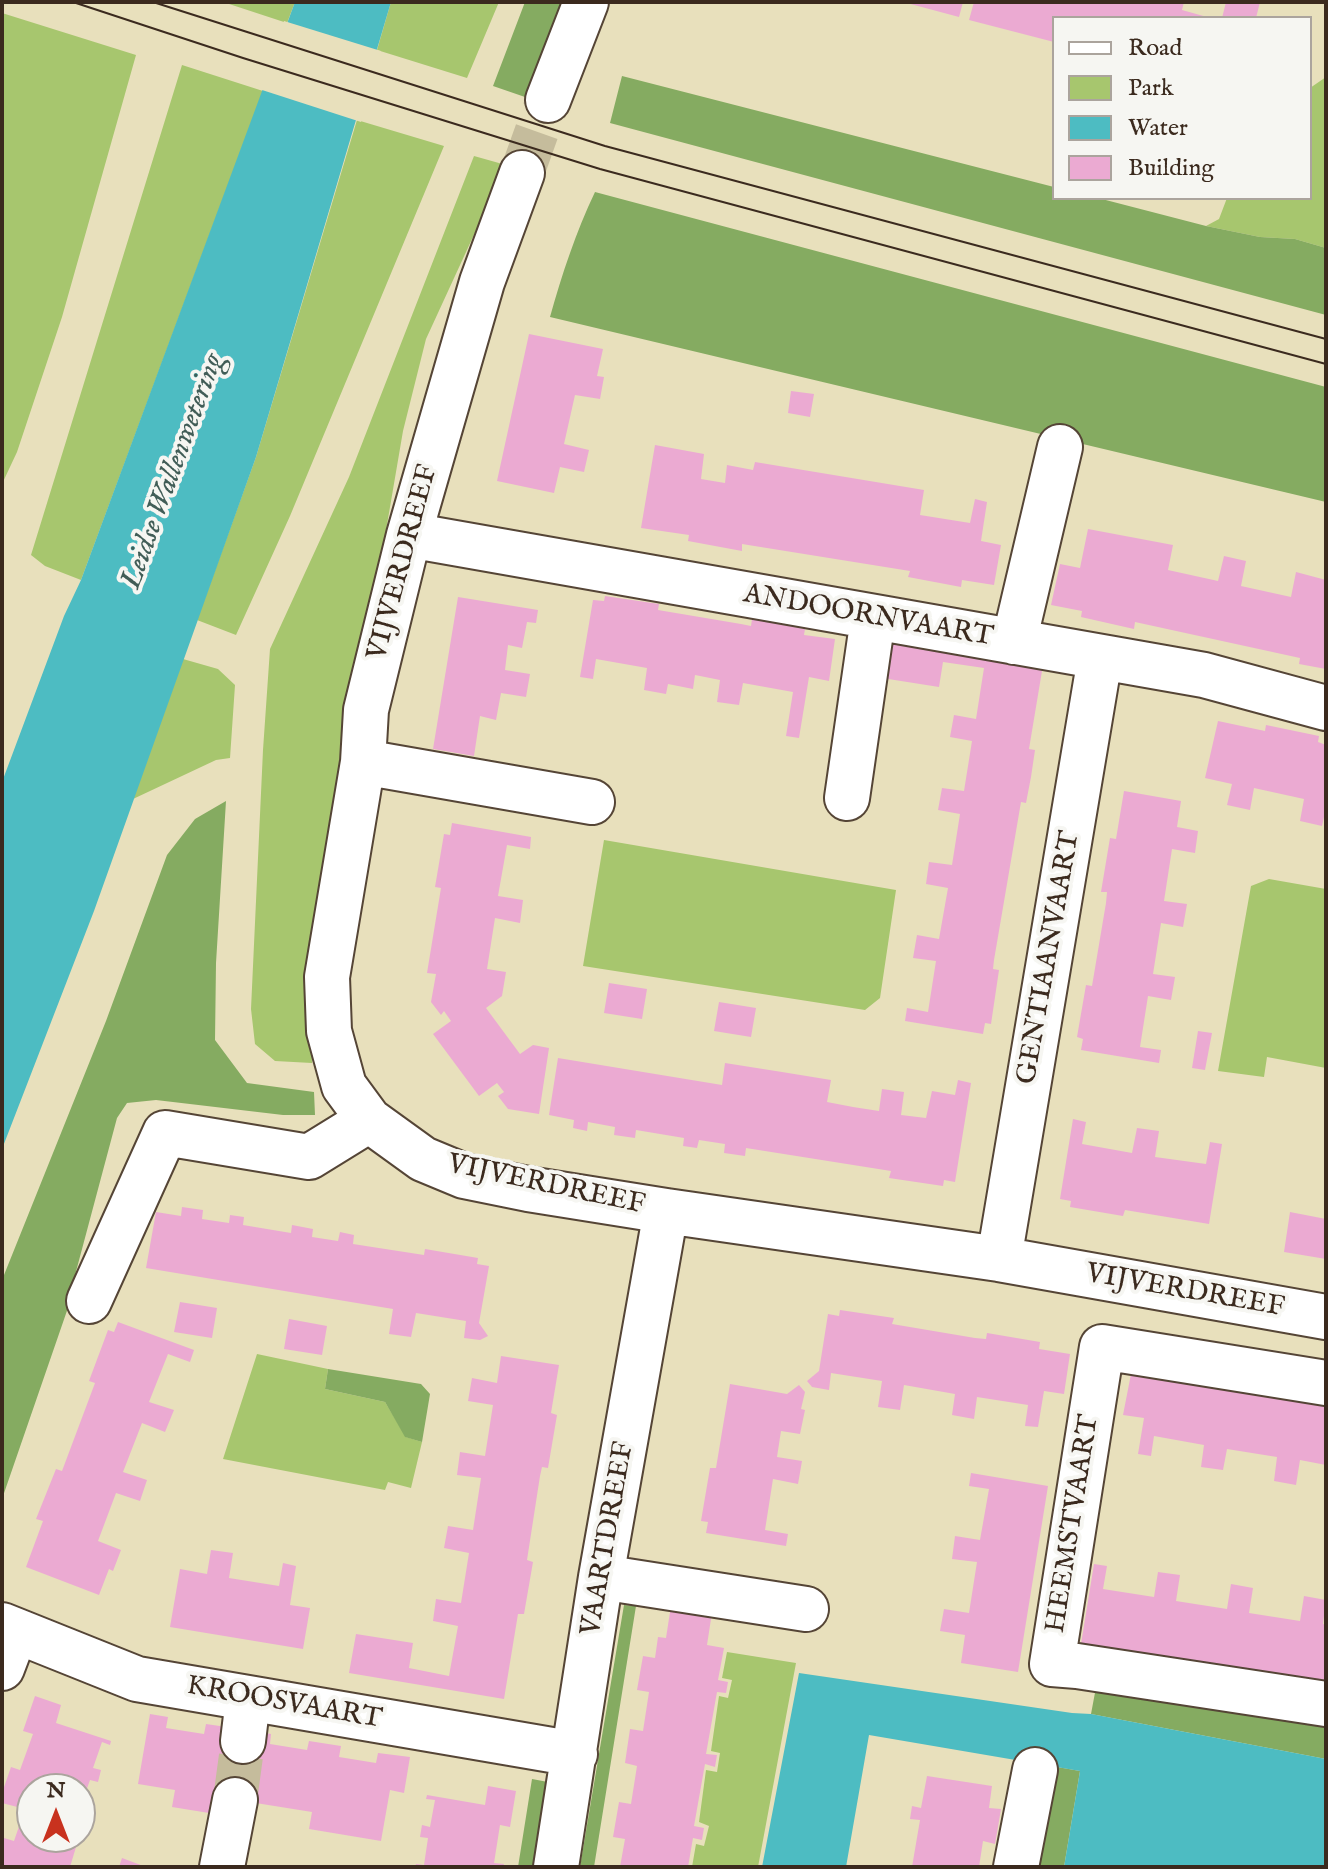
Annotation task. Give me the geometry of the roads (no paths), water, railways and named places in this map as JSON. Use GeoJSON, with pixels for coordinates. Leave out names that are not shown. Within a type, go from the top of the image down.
{"type":"FeatureCollection","features":[{"type":"Feature","properties":{"kind":"street"},"geometry":{"type":"LineString","coordinates":[[548,100],[586,2]]}},
{"type":"Feature","properties":{"kind":"street","name":"VIJVERDREEF"},"geometry":{"type":"LineString","coordinates":[[522,173],[482,282],[409,535],[366,710],[363,762],[327,977],[329,1031],[344,1086],[369,1120],[423,1159],[464,1176],[666,1211],[999,1259],[1326,1317]]}},
{"type":"Feature","properties":{"kind":"street"},"geometry":{"type":"LineString","coordinates":[[1014,642],[1060,447]]}},
{"type":"Feature","properties":{"kind":"street","name":"ANDOORNVAART"},"geometry":{"type":"LineString","coordinates":[[409,535],[1204,675],[1326,708]]}},
{"type":"Feature","properties":{"kind":"street"},"geometry":{"type":"LineString","coordinates":[[847,798],[873,618]]}},
{"type":"Feature","properties":{"kind":"street","name":"GENTIAANVAART"},"geometry":{"type":"LineString","coordinates":[[999,1259],[1100,658]]}},
{"type":"Feature","properties":{"kind":"street"},"geometry":{"type":"LineString","coordinates":[[363,762],[592,802]]}},
{"type":"Feature","properties":{"kind":"street"},"geometry":{"type":"LineString","coordinates":[[89,1301],[165,1133],[309,1157],[369,1120]]}},
{"type":"Feature","properties":{"kind":"street","name":"VAARTDREEF"},"geometry":{"type":"LineString","coordinates":[[556,1867],[601,1577],[666,1211]]}},
{"type":"Feature","properties":{"kind":"street","name":"HEEMSTVAART"},"geometry":{"type":"LineString","coordinates":[[1326,1383],[1102,1347],[1052,1664],[1326,1704]]}},
{"type":"Feature","properties":{"kind":"street"},"geometry":{"type":"LineString","coordinates":[[601,1577],[806,1609]]}},
{"type":"Feature","properties":{"kind":"street","name":"KROOSVAART"},"geometry":{"type":"LineString","coordinates":[[7,1641],[137,1679],[246,1720],[575,1754]]}},
{"type":"Feature","properties":{"kind":"street"},"geometry":{"type":"LineString","coordinates":[[1016,1867],[1035,1770]]}},
{"type":"Feature","properties":{"kind":"street"},"geometry":{"type":"LineString","coordinates":[[222,1867],[235,1800]]}},
{"type":"Feature","properties":{"kind":"water","name":"Leidse Wallenwetering"},"geometry":{"type":"Polygon","coordinates":[[[295,2],[391,2],[256,457],[94,911],[2,1149],[2,782],[64,616],[81,580],[295,2]]]}},
{"type":"Feature","properties":{"kind":"water"},"geometry":{"type":"Polygon","coordinates":[[[799,1673],[1091,1714],[1326,1759],[1326,1867],[1064,1867],[1080,1771],[869,1735],[846,1867],[762,1867],[799,1673]]]}},
{"type":"Feature","properties":{"kind":"tunnel"},"geometry":{"type":"LineString","coordinates":[[522,173],[548,100]]}},
{"type":"Feature","properties":{"kind":"tunnel"},"geometry":{"type":"LineString","coordinates":[[235,1800],[243,1741]]}},
{"type":"Feature","properties":{"kind":"tram line"},"geometry":{"type":"LineString","coordinates":[[73,2],[600,169],[1326,364]]}},
{"type":"Feature","properties":{"kind":"tram line"},"geometry":{"type":"LineString","coordinates":[[153,2],[605,146],[1326,339]]}}]}
